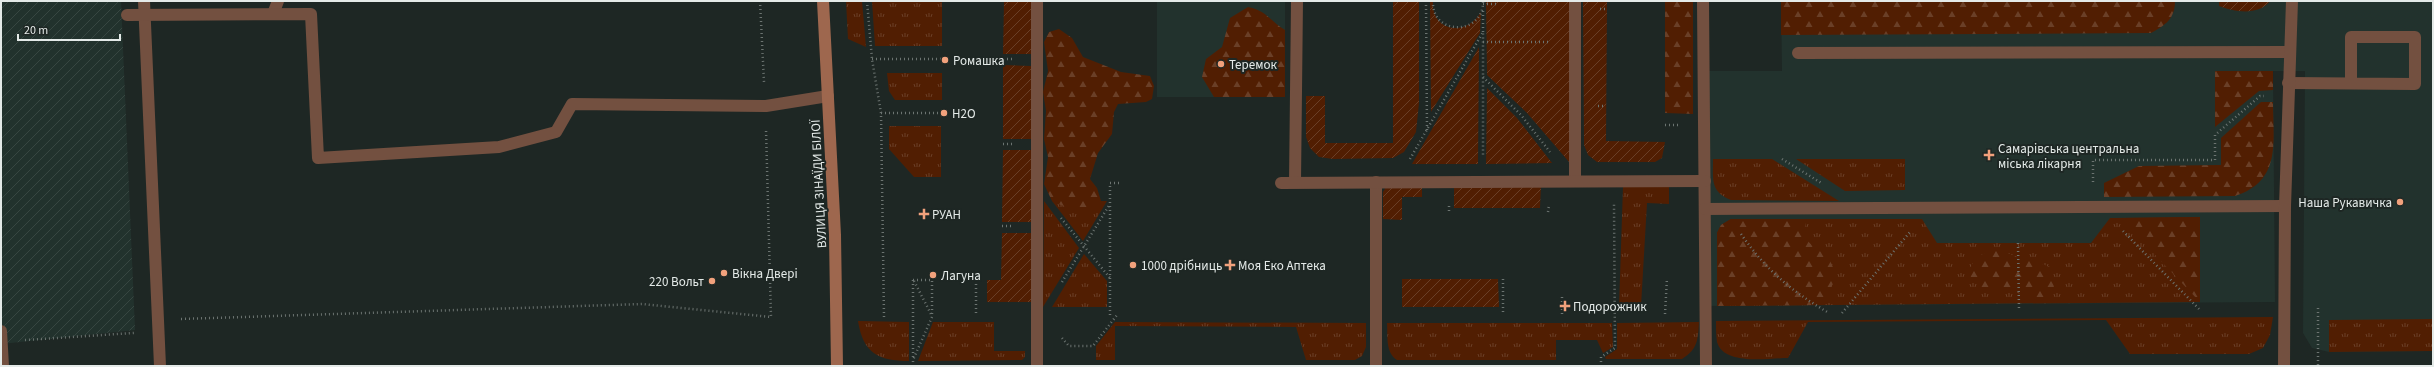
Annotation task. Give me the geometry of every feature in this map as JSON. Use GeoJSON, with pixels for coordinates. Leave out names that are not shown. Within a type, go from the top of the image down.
{"type":"FeatureCollection","features":[{"type":"Feature","properties":{"kind":"street","name":"ВУЛИЦЯ ЗІНАЇДИ БІЛОЇ"},"geometry":{"type":"LineString","coordinates":[[823,1],[835,235],[837,366]]}},
{"type":"Feature","properties":{"kind":"lane"},"geometry":{"type":"LineString","coordinates":[[144,1],[160,366]]}},
{"type":"Feature","properties":{"kind":"lane"},"geometry":{"type":"LineString","coordinates":[[274,14],[278,1]]}},
{"type":"Feature","properties":{"kind":"lane"},"geometry":{"type":"LineString","coordinates":[[1036,1],[1036,366]]}},
{"type":"Feature","properties":{"kind":"lane"},"geometry":{"type":"LineString","coordinates":[[1295,182],[1297,1]]}},
{"type":"Feature","properties":{"kind":"lane"},"geometry":{"type":"LineString","coordinates":[[1575,1],[1575,180]]}},
{"type":"Feature","properties":{"kind":"lane"},"geometry":{"type":"LineString","coordinates":[[1704,1],[1706,366]]}},
{"type":"Feature","properties":{"kind":"lane"},"geometry":{"type":"LineString","coordinates":[[2284,366],[2285,206],[2289,52],[2292,1]]}},
{"type":"Feature","properties":{"kind":"lane"},"geometry":{"type":"LineString","coordinates":[[127,15],[311,14],[318,158],[499,147],[556,132],[572,104],[766,106],[828,96]]}},
{"type":"Feature","properties":{"kind":"lane"},"geometry":{"type":"LineString","coordinates":[[2288,83],[2415,84],[2415,37],[2351,37],[2351,83]]}},
{"type":"Feature","properties":{"kind":"lane"},"geometry":{"type":"LineString","coordinates":[[1798,52],[2289,52]]}},
{"type":"Feature","properties":{"kind":"lane"},"geometry":{"type":"LineString","coordinates":[[1281,183],[1575,180],[1705,181]]}},
{"type":"Feature","properties":{"kind":"lane"},"geometry":{"type":"LineString","coordinates":[[1376,182],[1376,366]]}},
{"type":"Feature","properties":{"kind":"lane"},"geometry":{"type":"LineString","coordinates":[[1705,209],[2285,206]]}},
{"type":"Feature","properties":{"kind":"lane"},"geometry":{"type":"LineString","coordinates":[[2,336],[3,366]]}},
{"type":"Feature","properties":{"kind":"path"},"geometry":{"type":"LineString","coordinates":[[2,336],[138,332],[159,319],[642,304],[771,317],[766,106],[760,1]]}},
{"type":"Feature","properties":{"kind":"path"},"geometry":{"type":"LineString","coordinates":[[867,1],[872,59],[881,113],[884,317]]}},
{"type":"Feature","properties":{"kind":"path"},"geometry":{"type":"LineString","coordinates":[[1426,1],[1427,131]]}},
{"type":"Feature","properties":{"kind":"path"},"geometry":{"type":"LineString","coordinates":[[1433,1],[1435,14],[1440,22],[1456,28],[1464,28],[1477,19],[1483,2]]}},
{"type":"Feature","properties":{"kind":"path"},"geometry":{"type":"LineString","coordinates":[[1483,2],[1496,4]]}},
{"type":"Feature","properties":{"kind":"path"},"geometry":{"type":"LineString","coordinates":[[1483,2],[1483,164]]}},
{"type":"Feature","properties":{"kind":"path"},"geometry":{"type":"LineString","coordinates":[[1376,182],[1407,164],[1483,32]]}},
{"type":"Feature","properties":{"kind":"path"},"geometry":{"type":"LineString","coordinates":[[1483,42],[1575,42]]}},
{"type":"Feature","properties":{"kind":"path"},"geometry":{"type":"LineString","coordinates":[[872,59],[942,59]]}},
{"type":"Feature","properties":{"kind":"path"},"geometry":{"type":"LineString","coordinates":[[1483,76],[1521,115],[1575,180]]}},
{"type":"Feature","properties":{"kind":"path"},"geometry":{"type":"LineString","coordinates":[[2093,183],[2093,160],[2216,160],[2216,135],[2221,130],[2260,96],[2288,96]]}},
{"type":"Feature","properties":{"kind":"path"},"geometry":{"type":"LineString","coordinates":[[881,113],[942,113]]}},
{"type":"Feature","properties":{"kind":"path"},"geometry":{"type":"LineString","coordinates":[[1782,159],[1829,187]]}},
{"type":"Feature","properties":{"kind":"path"},"geometry":{"type":"LineString","coordinates":[[1601,366],[1601,357],[1615,348],[1614,180]]}},
{"type":"Feature","properties":{"kind":"path"},"geometry":{"type":"LineString","coordinates":[[1110,315],[1110,183],[1121,183]]}},
{"type":"Feature","properties":{"kind":"path"},"geometry":{"type":"LineString","coordinates":[[1036,186],[1110,278]]}},
{"type":"Feature","properties":{"kind":"path"},"geometry":{"type":"LineString","coordinates":[[1061,284],[1110,204]]}},
{"type":"Feature","properties":{"kind":"path"},"geometry":{"type":"LineString","coordinates":[[2121,229],[2198,309]]}},
{"type":"Feature","properties":{"kind":"path"},"geometry":{"type":"LineString","coordinates":[[1842,313],[1912,231]]}},
{"type":"Feature","properties":{"kind":"path"},"geometry":{"type":"LineString","coordinates":[[1740,232],[1758,258],[1796,294],[1828,313]]}},
{"type":"Feature","properties":{"kind":"path"},"geometry":{"type":"LineString","coordinates":[[2018,243],[2019,311]]}},
{"type":"Feature","properties":{"kind":"path"},"geometry":{"type":"LineString","coordinates":[[1665,314],[1667,278]]}},
{"type":"Feature","properties":{"kind":"path"},"geometry":{"type":"LineString","coordinates":[[1502,279],[1503,315]]}},
{"type":"Feature","properties":{"kind":"path"},"geometry":{"type":"LineString","coordinates":[[913,280],[932,317]]}},
{"type":"Feature","properties":{"kind":"path"},"geometry":{"type":"LineString","coordinates":[[913,280],[932,280],[932,317],[913,360]]}},
{"type":"Feature","properties":{"kind":"path"},"geometry":{"type":"LineString","coordinates":[[913,280],[913,366]]}},
{"type":"Feature","properties":{"kind":"path"},"geometry":{"type":"LineString","coordinates":[[976,280],[976,316]]}},
{"type":"Feature","properties":{"kind":"path"},"geometry":{"type":"LineString","coordinates":[[1562,297],[1562,314]]}},
{"type":"Feature","properties":{"kind":"path"},"geometry":{"type":"LineString","coordinates":[[2318,308],[2318,366]]}},
{"type":"Feature","properties":{"kind":"path"},"geometry":{"type":"LineString","coordinates":[[1060,336],[1069,346],[1093,346],[1117,315]]}},
{"type":"Feature","properties":{"kind":"shaded area"},"geometry":{"type":"Polygon","coordinates":[[[1,1],[121,1],[135,330],[1,344],[1,1]]]}},
{"type":"Feature","properties":{"kind":"shaded area","name":"Теремок"},"geometry":{"type":"Polygon","coordinates":[[[1157,1],[1285,1],[1285,97],[1157,97],[1157,1]]]}},
{"type":"Feature","properties":{"kind":"shaded area","name":"Самарівська центральна міська лікарня"},"geometry":{"type":"Polygon","coordinates":[[[1781,1],[2433,1],[2433,351],[2329,352],[2312,348],[2303,333],[2305,71],[2273,71],[2275,302],[1706,306],[1704,71],[1782,71],[1781,1]]]}},
{"type":"Feature","properties":{"kind":"green space"},"geometry":{"type":"Polygon","coordinates":[[[846,1],[862,1],[866,47],[848,39],[846,1]]]}},
{"type":"Feature","properties":{"kind":"green space"},"geometry":{"type":"Polygon","coordinates":[[[872,1],[942,1],[942,46],[875,46],[872,1]]]}},
{"type":"Feature","properties":{"kind":"green space"},"geometry":{"type":"Polygon","coordinates":[[[1004,1],[1031,1],[1031,54],[1003,54],[1004,1]]]}},
{"type":"Feature","properties":{"kind":"green space"},"geometry":{"type":"Polygon","coordinates":[[[1393,1],[1419,1],[1419,103],[1416,132],[1404,152],[1393,158],[1333,159],[1319,157],[1310,148],[1306,137],[1306,96],[1325,96],[1325,143],[1393,143],[1393,1]]]}},
{"type":"Feature","properties":{"kind":"green space"},"geometry":{"type":"Polygon","coordinates":[[[1430,1],[1433,1],[1434,11],[1438,19],[1444,25],[1451,28],[1459,28],[1467,25],[1475,20],[1481,12],[1480,33],[1431,112],[1430,1]]]}},
{"type":"Feature","properties":{"kind":"green space"},"geometry":{"type":"Polygon","coordinates":[[[1486,1],[1569,1],[1569,162],[1527,113],[1487,75],[1486,1]]]}},
{"type":"Feature","properties":{"kind":"green space"},"geometry":{"type":"Polygon","coordinates":[[[1583,1],[1607,1],[1606,141],[1665,142],[1662,158],[1655,162],[1597,162],[1588,155],[1584,145],[1583,1]]]}},
{"type":"Feature","properties":{"kind":"green space"},"geometry":{"type":"Polygon","coordinates":[[[1665,1],[1693,1],[1693,114],[1665,113],[1665,1]]]}},
{"type":"Feature","properties":{"kind":"green space"},"geometry":{"type":"Polygon","coordinates":[[[1781,1],[2175,1],[2175,7],[2169,20],[2151,33],[1781,35],[1781,1]]]}},
{"type":"Feature","properties":{"kind":"green space"},"geometry":{"type":"Polygon","coordinates":[[[2219,1],[2270,1],[2260,9],[2253,11],[2239,11],[2219,6],[2219,1]]]}},
{"type":"Feature","properties":{"kind":"green space"},"geometry":{"type":"Polygon","coordinates":[[[1248,7],[1264,13],[1285,30],[1285,97],[1214,97],[1202,77],[1206,59],[1222,47],[1230,18],[1248,7]]]}},
{"type":"Feature","properties":{"kind":"green space"},"geometry":{"type":"Polygon","coordinates":[[[1059,29],[1072,38],[1083,57],[1121,72],[1150,76],[1154,86],[1152,99],[1146,102],[1118,104],[1114,112],[1112,134],[1098,153],[1090,179],[1097,188],[1101,201],[1097,209],[1079,213],[1052,201],[1044,184],[1048,157],[1044,139],[1046,111],[1043,92],[1048,71],[1044,42],[1049,32],[1059,29]]]}},
{"type":"Feature","properties":{"kind":"green space"},"geometry":{"type":"Polygon","coordinates":[[[1479,47],[1478,164],[1412,164],[1479,47]]]}},
{"type":"Feature","properties":{"kind":"green space"},"geometry":{"type":"Polygon","coordinates":[[[1003,65],[1031,66],[1031,139],[1003,139],[1003,65]]]}},
{"type":"Feature","properties":{"kind":"green space"},"geometry":{"type":"Polygon","coordinates":[[[2215,71],[2273,71],[2273,90],[2259,91],[2215,127],[2215,71]]]}},
{"type":"Feature","properties":{"kind":"green space"},"geometry":{"type":"Polygon","coordinates":[[[887,73],[942,73],[942,100],[895,100],[889,91],[887,73]]]}},
{"type":"Feature","properties":{"kind":"green space"},"geometry":{"type":"Polygon","coordinates":[[[1487,88],[1517,118],[1552,163],[1486,164],[1487,88]]]}},
{"type":"Feature","properties":{"kind":"green space"},"geometry":{"type":"Polygon","coordinates":[[[2261,102],[2273,102],[2274,131],[2272,158],[2268,170],[2261,181],[2250,189],[2235,196],[2104,197],[2104,183],[2139,166],[2221,165],[2221,138],[2261,102]]]}},
{"type":"Feature","properties":{"kind":"green space"},"geometry":{"type":"Polygon","coordinates":[[[889,126],[941,126],[941,177],[914,177],[889,149],[889,126]]]}},
{"type":"Feature","properties":{"kind":"green space"},"geometry":{"type":"Polygon","coordinates":[[[1003,150],[1031,150],[1031,222],[1002,222],[1003,150]]]}},
{"type":"Feature","properties":{"kind":"green space"},"geometry":{"type":"Polygon","coordinates":[[[1713,159],[1772,159],[1839,201],[1731,200],[1724,197],[1716,189],[1713,179],[1713,159]]]}},
{"type":"Feature","properties":{"kind":"green space"},"geometry":{"type":"Polygon","coordinates":[[[1796,159],[1905,159],[1905,190],[1845,191],[1796,159]]]}},
{"type":"Feature","properties":{"kind":"green space"},"geometry":{"type":"Polygon","coordinates":[[[1422,184],[1422,197],[1402,197],[1402,220],[1383,219],[1383,192],[1386,187],[1422,184]]]}},
{"type":"Feature","properties":{"kind":"green space"},"geometry":{"type":"Polygon","coordinates":[[[1454,184],[1541,184],[1540,208],[1454,208],[1454,184]]]}},
{"type":"Feature","properties":{"kind":"green space"},"geometry":{"type":"Polygon","coordinates":[[[1623,187],[1669,187],[1669,204],[1647,203],[1641,306],[1619,307],[1623,187]]]}},
{"type":"Feature","properties":{"kind":"green space"},"geometry":{"type":"Polygon","coordinates":[[[1044,201],[1079,248],[1043,307],[1044,201]]]}},
{"type":"Feature","properties":{"kind":"green space"},"geometry":{"type":"Polygon","coordinates":[[[1052,201],[1107,201],[1083,241],[1052,201]]]}},
{"type":"Feature","properties":{"kind":"green space"},"geometry":{"type":"Polygon","coordinates":[[[2200,217],[2200,302],[1717,306],[1717,233],[1721,225],[1731,219],[1922,219],[1937,243],[2091,243],[2110,218],[2200,217]]]}},
{"type":"Feature","properties":{"kind":"green space"},"geometry":{"type":"Polygon","coordinates":[[[2200,217],[2200,302],[2120,218],[2200,217]]]}},
{"type":"Feature","properties":{"kind":"green space"},"geometry":{"type":"Polygon","coordinates":[[[1731,219],[1807,219],[1804,230],[1805,238],[1828,258],[1833,268],[1834,280],[1829,291],[1815,305],[1717,306],[1717,233],[1721,225],[1731,219]]]}},
{"type":"Feature","properties":{"kind":"green space"},"geometry":{"type":"Polygon","coordinates":[[[1002,233],[1031,233],[1032,302],[987,302],[987,280],[1001,280],[1002,233]]]}},
{"type":"Feature","properties":{"kind":"green space"},"geometry":{"type":"Polygon","coordinates":[[[1988,251],[2002,251],[2025,260],[2037,262],[2050,267],[2054,284],[2052,295],[2049,299],[2036,301],[2010,290],[1985,291],[1969,275],[1971,266],[1975,260],[1988,251]]]}},
{"type":"Feature","properties":{"kind":"green space"},"geometry":{"type":"Polygon","coordinates":[[[1084,254],[1107,281],[1107,307],[1052,307],[1084,254]]]}},
{"type":"Feature","properties":{"kind":"green space"},"geometry":{"type":"Polygon","coordinates":[[[1402,279],[1498,279],[1499,307],[1402,307],[1402,279]]]}},
{"type":"Feature","properties":{"kind":"green space"},"geometry":{"type":"Polygon","coordinates":[[[2273,317],[2270,335],[2263,348],[2249,354],[2130,354],[2106,320],[1808,322],[1788,358],[1748,359],[1728,355],[1721,350],[1717,342],[1716,329],[1716,321],[2273,317]]]}},
{"type":"Feature","properties":{"kind":"green space"},"geometry":{"type":"Polygon","coordinates":[[[2433,319],[2433,351],[2329,352],[2329,320],[2433,319]]]}},
{"type":"Feature","properties":{"kind":"green space"},"geometry":{"type":"Polygon","coordinates":[[[858,321],[909,322],[909,361],[889,359],[874,353],[868,348],[864,341],[860,332],[858,321]]]}},
{"type":"Feature","properties":{"kind":"green space"},"geometry":{"type":"Polygon","coordinates":[[[933,322],[994,322],[994,351],[1025,351],[1025,357],[1022,360],[918,361],[933,322]]]}},
{"type":"Feature","properties":{"kind":"green space"},"geometry":{"type":"Polygon","coordinates":[[[1115,322],[1366,323],[1366,347],[1362,356],[1355,360],[1306,360],[1296,327],[1115,326],[1115,360],[1096,360],[1096,346],[1115,322]]]}},
{"type":"Feature","properties":{"kind":"green space"},"geometry":{"type":"Polygon","coordinates":[[[1699,322],[1696,343],[1691,351],[1682,359],[1606,359],[1605,357],[1617,349],[1617,323],[1699,322]]]}},
{"type":"Feature","properties":{"kind":"green space"},"geometry":{"type":"Polygon","coordinates":[[[1387,323],[1612,323],[1613,347],[1603,353],[1597,340],[1556,340],[1556,360],[1397,360],[1393,357],[1389,348],[1387,323]]]}},
{"type":"Feature","properties":{"kind":"place","name":"Ромашка"},"geometry":{"type":"Point","coordinates":[945,60]}},
{"type":"Feature","properties":{"kind":"place","name":"Теремок"},"geometry":{"type":"Point","coordinates":[1221,64]}},
{"type":"Feature","properties":{"kind":"place","name":"H2O"},"geometry":{"type":"Point","coordinates":[944,113]}},
{"type":"Feature","properties":{"kind":"place","name":"Самарівська центральна міська лікарня"},"geometry":{"type":"Point","coordinates":[1989,155]}},
{"type":"Feature","properties":{"kind":"place","name":"Наша Рукавичка"},"geometry":{"type":"Point","coordinates":[2400,202]}},
{"type":"Feature","properties":{"kind":"place","name":"РУАН"},"geometry":{"type":"Point","coordinates":[924,214]}},
{"type":"Feature","properties":{"kind":"place","name":"1000 дрібниць"},"geometry":{"type":"Point","coordinates":[1133,265]}},
{"type":"Feature","properties":{"kind":"place","name":"Моя Еко Аптека"},"geometry":{"type":"Point","coordinates":[1230,265]}},
{"type":"Feature","properties":{"kind":"place","name":"Вікна Двері"},"geometry":{"type":"Point","coordinates":[724,273]}},
{"type":"Feature","properties":{"kind":"place","name":"Лагуна"},"geometry":{"type":"Point","coordinates":[933,275]}},
{"type":"Feature","properties":{"kind":"place","name":"220 Вольт"},"geometry":{"type":"Point","coordinates":[712,281]}},
{"type":"Feature","properties":{"kind":"place","name":"Подорожник"},"geometry":{"type":"Point","coordinates":[1565,306]}}]}
